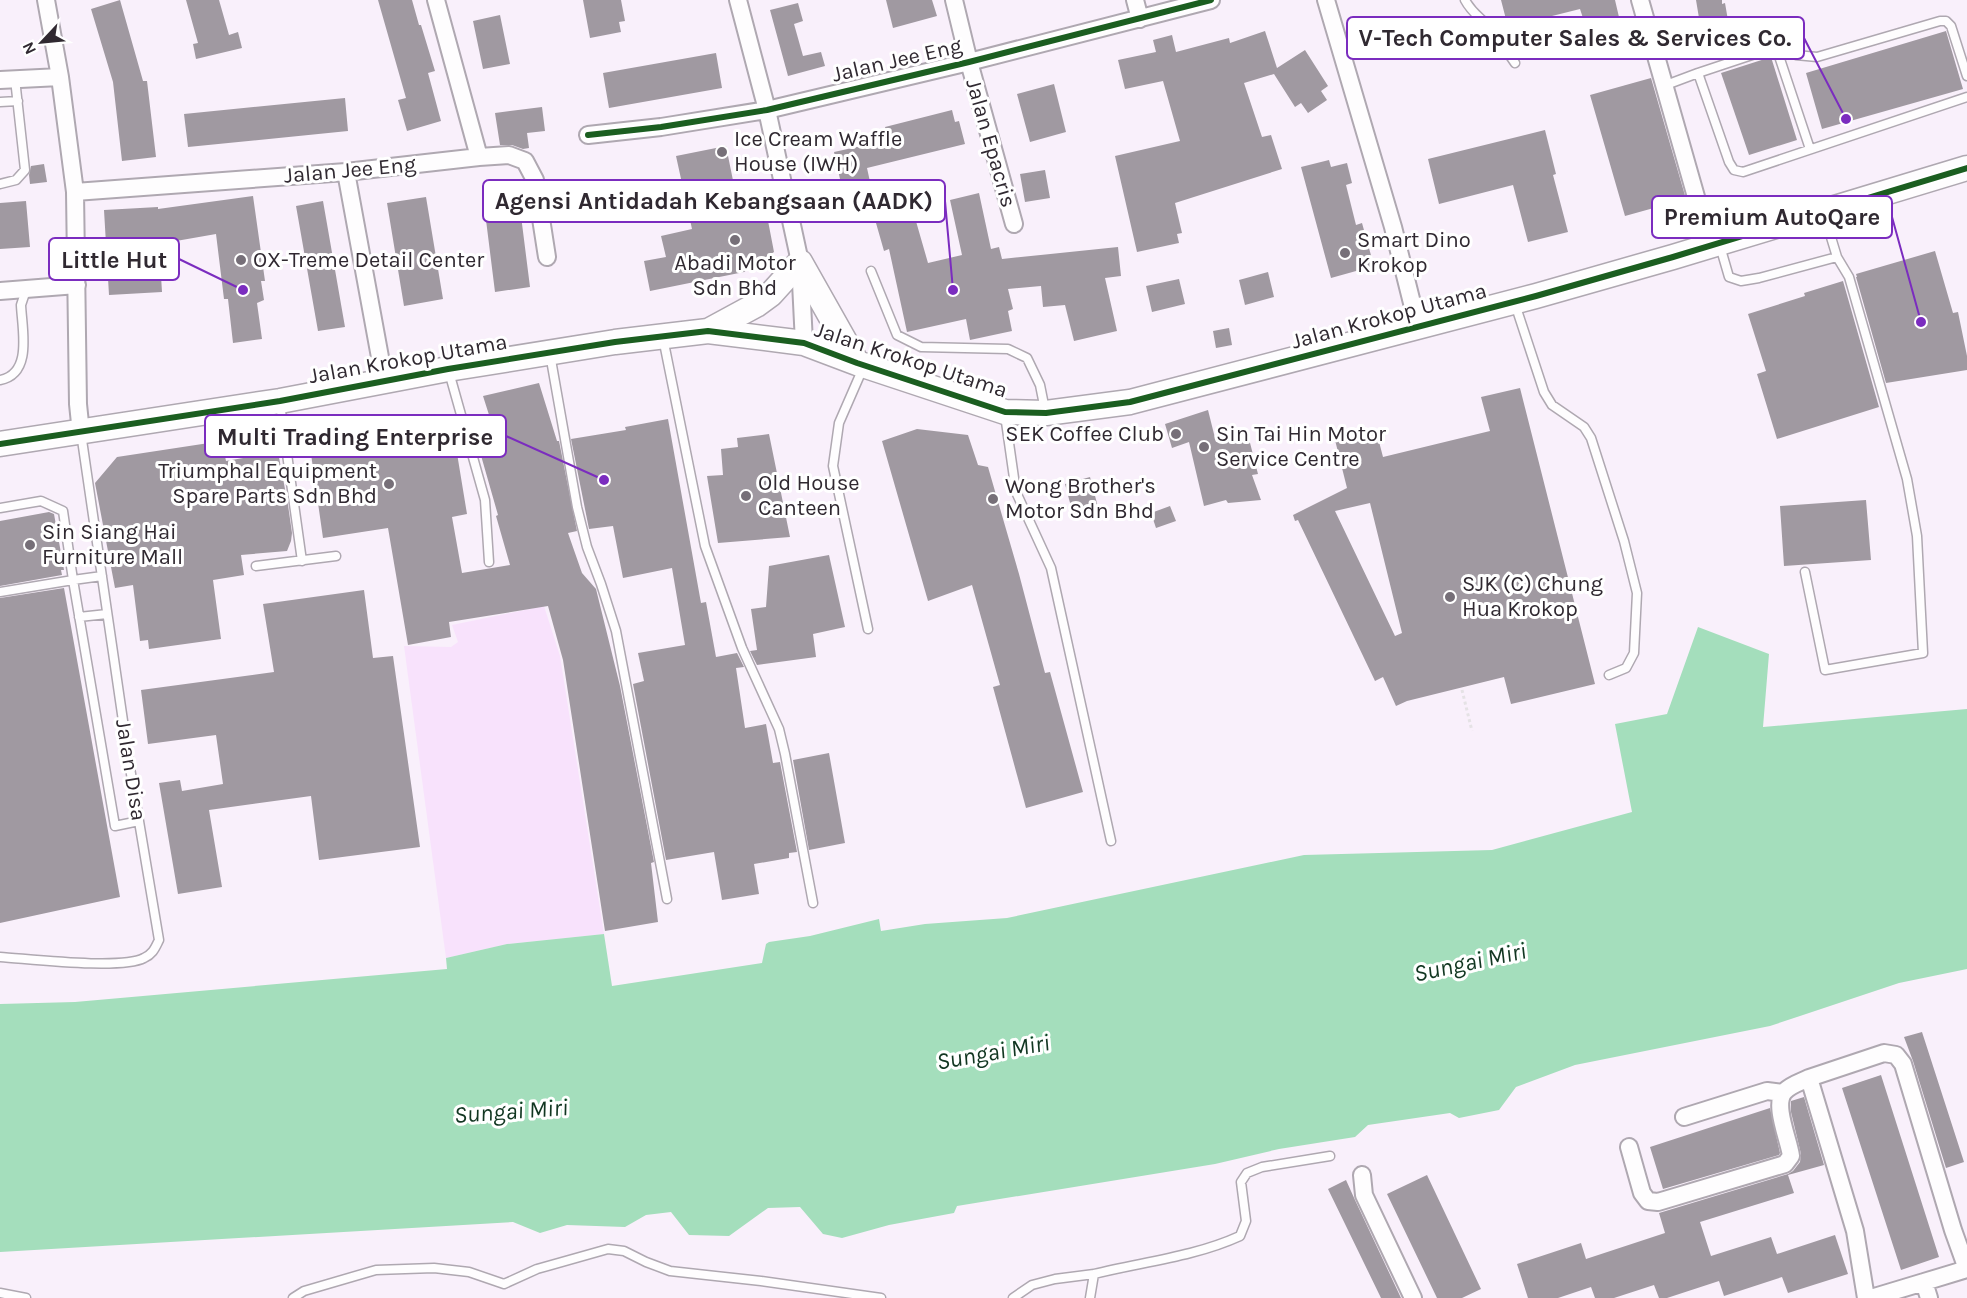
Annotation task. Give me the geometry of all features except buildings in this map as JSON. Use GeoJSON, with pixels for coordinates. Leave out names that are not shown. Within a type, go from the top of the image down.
{"type":"FeatureCollection","features":[{"type":"Feature","properties":{"kind":"street"},"geometry":{"type":"LineString","coordinates":[[46,0],[60,77],[75,192],[78,404],[81,433]]}},
{"type":"Feature","properties":{"kind":"street"},"geometry":{"type":"LineString","coordinates":[[436,0],[479,157]]}},
{"type":"Feature","properties":{"kind":"street"},"geometry":{"type":"LineString","coordinates":[[738,0],[766,110],[800,262],[804,343]]}},
{"type":"Feature","properties":{"kind":"street","name":"Jalan Epacris"},"geometry":{"type":"LineString","coordinates":[[954,0],[1014,224]]}},
{"type":"Feature","properties":{"kind":"street"},"geometry":{"type":"LineString","coordinates":[[1135,0],[1140,19]]}},
{"type":"Feature","properties":{"kind":"street","name":"Jalan Jee Eng"},"geometry":{"type":"LineString","coordinates":[[588,135],[661,127],[766,110],[969,62],[1211,0]]}},
{"type":"Feature","properties":{"kind":"street"},"geometry":{"type":"LineString","coordinates":[[1326,0],[1394,227],[1418,327]]}},
{"type":"Feature","properties":{"kind":"street"},"geometry":{"type":"LineString","coordinates":[[1641,0],[1715,244]]}},
{"type":"Feature","properties":{"kind":"street"},"geometry":{"type":"LineString","coordinates":[[8,80],[60,77]]}},
{"type":"Feature","properties":{"kind":"street","name":"Jalan Jee Eng"},"geometry":{"type":"LineString","coordinates":[[75,192],[346,172],[479,157],[509,156],[525,161],[535,180],[547,257]]}},
{"type":"Feature","properties":{"kind":"street","name":"Jalan Krokop Utama"},"geometry":{"type":"LineString","coordinates":[[0,444],[280,401],[448,369],[662,335],[708,331],[804,343],[1005,412],[1046,413],[1130,402],[1514,302],[1967,168]]}},
{"type":"Feature","properties":{"kind":"street"},"geometry":{"type":"LineString","coordinates":[[346,172],[384,380]]}},
{"type":"Feature","properties":{"kind":"street"},"geometry":{"type":"LineString","coordinates":[[708,331],[756,305],[771,294],[800,262]]}},
{"type":"Feature","properties":{"kind":"street"},"geometry":{"type":"LineString","coordinates":[[800,262],[861,364]]}},
{"type":"Feature","properties":{"kind":"street"},"geometry":{"type":"LineString","coordinates":[[0,291],[77,285]]}},
{"type":"Feature","properties":{"kind":"street"},"geometry":{"type":"LineString","coordinates":[[1629,1147],[1642,1193],[1648,1201],[1658,1202],[1785,1164],[1791,1156],[1779,1106],[1783,1093],[1809,1078],[1884,1053],[1896,1055],[1903,1064],[1967,1269],[1926,1290],[1871,1298]]}},
{"type":"Feature","properties":{"kind":"street"},"geometry":{"type":"LineString","coordinates":[[1809,1078],[1855,1231],[1866,1298]]}},
{"type":"Feature","properties":{"kind":"street"},"geometry":{"type":"LineString","coordinates":[[1684,1117],[1767,1091],[1783,1093]]}},
{"type":"Feature","properties":{"kind":"street"},"geometry":{"type":"LineString","coordinates":[[1362,1175],[1364,1195],[1413,1298]]}},
{"type":"Feature","properties":{"kind":"lane"},"geometry":{"type":"LineString","coordinates":[[1465,0],[1471,12],[1498,38],[1515,63]]}},
{"type":"Feature","properties":{"kind":"lane"},"geometry":{"type":"LineString","coordinates":[[1666,85],[1776,47],[1796,55],[1817,57],[1940,21],[1946,21],[1951,26],[1967,76]]}},
{"type":"Feature","properties":{"kind":"lane"},"geometry":{"type":"LineString","coordinates":[[1776,47],[1810,149]]}},
{"type":"Feature","properties":{"kind":"lane"},"geometry":{"type":"LineString","coordinates":[[1698,73],[1729,162],[1734,170],[1743,172],[1967,98]]}},
{"type":"Feature","properties":{"kind":"lane"},"geometry":{"type":"LineString","coordinates":[[0,184],[16,180],[25,170],[18,101],[8,80]]}},
{"type":"Feature","properties":{"kind":"lane"},"geometry":{"type":"LineString","coordinates":[[0,102],[18,101]]}},
{"type":"Feature","properties":{"kind":"lane"},"geometry":{"type":"LineString","coordinates":[[1805,572],[1825,670],[1923,653],[1917,536],[1907,479],[1849,277],[1836,257],[1823,212]]}},
{"type":"Feature","properties":{"kind":"lane"},"geometry":{"type":"LineString","coordinates":[[1715,244],[1729,277],[1741,280],[1759,278],[1836,257]]}},
{"type":"Feature","properties":{"kind":"lane"},"geometry":{"type":"LineString","coordinates":[[871,271],[897,335],[921,346],[1008,349],[1028,358],[1040,385],[1046,413]]}},
{"type":"Feature","properties":{"kind":"lane"},"geometry":{"type":"LineString","coordinates":[[0,380],[15,372],[23,360],[21,304],[28,289]]}},
{"type":"Feature","properties":{"kind":"lane"},"geometry":{"type":"LineString","coordinates":[[1514,302],[1544,392],[1552,405],[1584,427],[1591,438],[1624,541],[1637,592],[1634,653],[1626,668],[1610,675]]}},
{"type":"Feature","properties":{"kind":"lane"},"geometry":{"type":"LineString","coordinates":[[662,335],[705,546],[742,648],[779,729],[813,903]]}},
{"type":"Feature","properties":{"kind":"lane"},"geometry":{"type":"LineString","coordinates":[[550,353],[577,507],[587,547],[602,584],[616,631],[667,899]]}},
{"type":"Feature","properties":{"kind":"lane"},"geometry":{"type":"LineString","coordinates":[[861,364],[839,423],[833,466],[868,629]]}},
{"type":"Feature","properties":{"kind":"lane"},"geometry":{"type":"LineString","coordinates":[[448,369],[485,500],[489,562]]}},
{"type":"Feature","properties":{"kind":"lane"},"geometry":{"type":"LineString","coordinates":[[280,401],[302,561]]}},
{"type":"Feature","properties":{"kind":"lane"},"geometry":{"type":"LineString","coordinates":[[1005,412],[1016,492],[1051,568],[1111,841]]}},
{"type":"Feature","properties":{"kind":"lane","name":"Jalan Disa"},"geometry":{"type":"LineString","coordinates":[[0,957],[118,963],[142,959],[153,952],[159,940],[107,614],[81,433]]}},
{"type":"Feature","properties":{"kind":"lane"},"geometry":{"type":"LineString","coordinates":[[0,508],[41,501],[63,511],[115,826],[139,821]]}},
{"type":"Feature","properties":{"kind":"lane"},"geometry":{"type":"LineString","coordinates":[[256,566],[336,556]]}},
{"type":"Feature","properties":{"kind":"lane"},"geometry":{"type":"LineString","coordinates":[[0,592],[102,576]]}},
{"type":"Feature","properties":{"kind":"lane"},"geometry":{"type":"LineString","coordinates":[[80,617],[107,614]]}},
{"type":"Feature","properties":{"kind":"lane"},"geometry":{"type":"LineString","coordinates":[[1013,1298],[1032,1285],[1185,1254],[1222,1244],[1240,1236],[1246,1221],[1241,1182],[1247,1173],[1262,1167],[1330,1156]]}},
{"type":"Feature","properties":{"kind":"lane"},"geometry":{"type":"LineString","coordinates":[[293,1298],[304,1291],[376,1270],[434,1268],[469,1272],[504,1284],[537,1269],[608,1249],[624,1251],[670,1271],[881,1298]]}},
{"type":"Feature","properties":{"kind":"lane"},"geometry":{"type":"LineString","coordinates":[[1090,1298],[1094,1274]]}},
{"type":"Feature","properties":{"kind":"lane"},"geometry":{"type":"LineString","coordinates":[[0,1293],[26,1298]]}},
{"type":"Feature","properties":{"kind":"path"},"geometry":{"type":"LineString","coordinates":[[1462,690],[1472,731]]}},
{"type":"Feature","properties":{"kind":"shaded area"},"geometry":{"type":"Polygon","coordinates":[[[544,606],[560,656],[604,934],[507,944],[446,958],[404,646],[451,647],[458,642],[452,625],[544,606]]]}},
{"type":"Feature","properties":{"kind":"water","name":"Sungai Miri"},"geometry":{"type":"Polygon","coordinates":[[[1698,627],[1769,654],[1763,727],[1967,709],[1967,969],[1899,983],[1770,1026],[1575,1065],[1516,1087],[1499,1110],[1459,1118],[1450,1113],[1368,1125],[1355,1137],[1279,1149],[1215,1164],[957,1206],[954,1213],[889,1225],[842,1238],[823,1234],[800,1207],[768,1208],[729,1236],[689,1235],[671,1212],[646,1215],[625,1227],[567,1225],[540,1233],[513,1222],[0,1252],[0,1004],[75,1002],[447,969],[446,958],[507,944],[604,934],[612,986],[762,963],[766,944],[769,942],[810,936],[879,919],[881,931],[925,924],[1007,918],[1304,855],[1492,850],[1632,812],[1615,724],[1667,714],[1698,627]]]}},
{"type":"Feature","properties":{"kind":"cycle path"},"geometry":{"type":"LineString","coordinates":[[588,135],[661,127],[767,110],[969,62],[1211,0]]}},
{"type":"Feature","properties":{"kind":"cycle path"},"geometry":{"type":"LineString","coordinates":[[0,444],[280,401],[448,369],[615,342],[708,331],[804,343],[1005,412],[1046,413],[1130,402],[1536,296],[1967,168]]}},
{"type":"Feature","properties":{"kind":"place","name":"V-Tech Computer Sales & Services Co."},"geometry":{"type":"Point","coordinates":[1846,119]}},
{"type":"Feature","properties":{"kind":"place","name":"Ice Cream Waffle House (IWH)"},"geometry":{"type":"Point","coordinates":[722,152]}},
{"type":"Feature","properties":{"kind":"place","name":"Abadi Motor Sdn Bhd"},"geometry":{"type":"Point","coordinates":[735,240]}},
{"type":"Feature","properties":{"kind":"place","name":"Smart Dino Krokop"},"geometry":{"type":"Point","coordinates":[1345,253]}},
{"type":"Feature","properties":{"kind":"place","name":"OX-Treme Detail Center"},"geometry":{"type":"Point","coordinates":[241,260]}},
{"type":"Feature","properties":{"kind":"place","name":"Little Hut"},"geometry":{"type":"Point","coordinates":[243,290]}},
{"type":"Feature","properties":{"kind":"place","name":"Agensi Antidadah Kebangsaan (AADK)"},"geometry":{"type":"Point","coordinates":[953,290]}},
{"type":"Feature","properties":{"kind":"place","name":"Premium AutoQare"},"geometry":{"type":"Point","coordinates":[1921,322]}},
{"type":"Feature","properties":{"kind":"place","name":"SEK Coffee Club"},"geometry":{"type":"Point","coordinates":[1176,434]}},
{"type":"Feature","properties":{"kind":"place","name":"Sin Tai Hin Motor Service Centre"},"geometry":{"type":"Point","coordinates":[1204,447]}},
{"type":"Feature","properties":{"kind":"place","name":"Multi Trading Enterprise"},"geometry":{"type":"Point","coordinates":[604,480]}},
{"type":"Feature","properties":{"kind":"place","name":"Triumphal Equipment Spare Parts Sdn Bhd"},"geometry":{"type":"Point","coordinates":[389,484]}},
{"type":"Feature","properties":{"kind":"place","name":"Old House Canteen"},"geometry":{"type":"Point","coordinates":[746,496]}},
{"type":"Feature","properties":{"kind":"place","name":"Wong Brother's Motor Sdn Bhd"},"geometry":{"type":"Point","coordinates":[993,499]}},
{"type":"Feature","properties":{"kind":"place","name":"Sin Siang Hai Furniture Mall"},"geometry":{"type":"Point","coordinates":[30,545]}},
{"type":"Feature","properties":{"kind":"place","name":"SJK (C) Chung Hua Krokop"},"geometry":{"type":"Point","coordinates":[1450,597]}}]}
